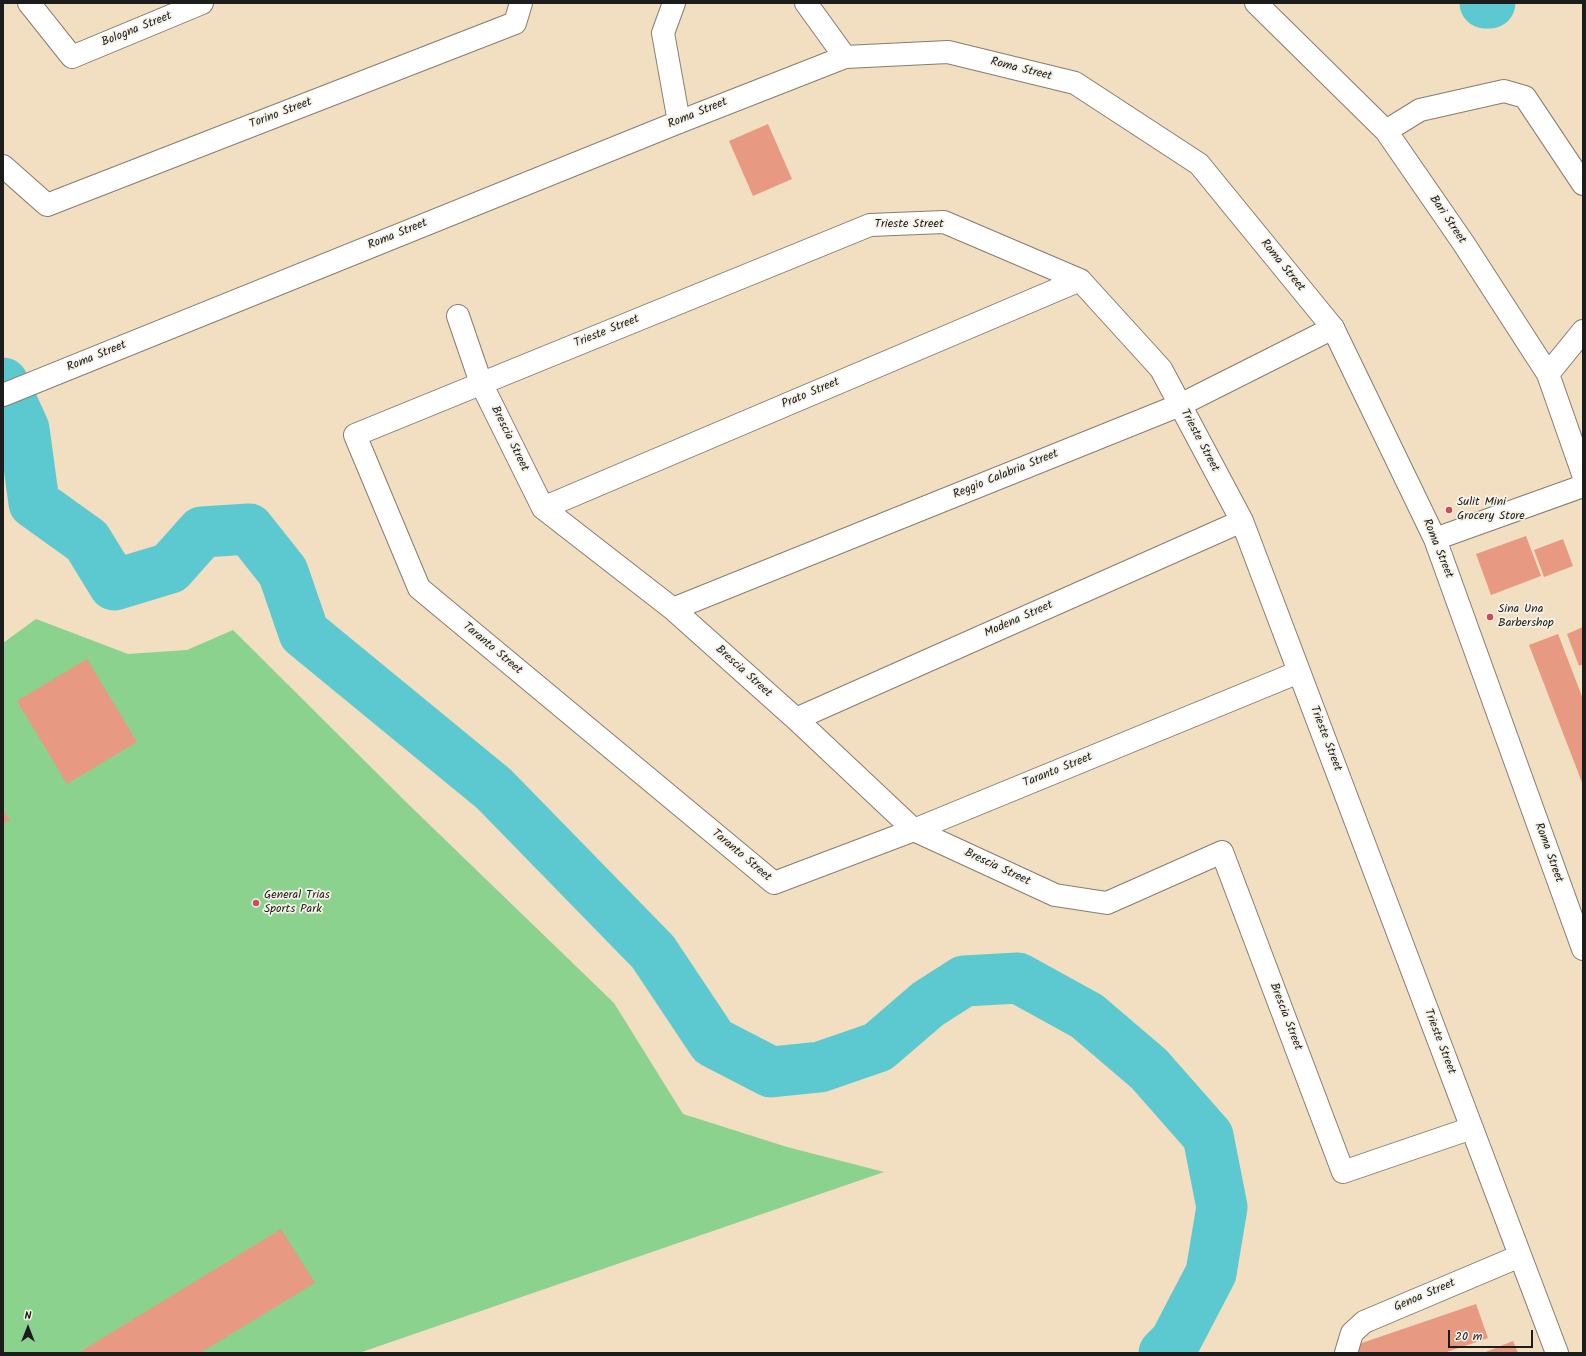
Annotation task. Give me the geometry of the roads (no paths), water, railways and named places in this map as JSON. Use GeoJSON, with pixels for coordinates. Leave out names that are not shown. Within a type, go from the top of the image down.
{"type":"FeatureCollection","features":[{"type":"Feature","properties":{"kind":"street","name":"Bologna Street"},"geometry":{"type":"LineString","coordinates":[[29,3],[72,57],[202,3]]}},
{"type":"Feature","properties":{"kind":"street"},"geometry":{"type":"LineString","coordinates":[[674,3],[663,33],[678,122]]}},
{"type":"Feature","properties":{"kind":"street"},"geometry":{"type":"LineString","coordinates":[[806,3],[845,57]]}},
{"type":"Feature","properties":{"kind":"street","name":"Bari Street"},"geometry":{"type":"LineString","coordinates":[[1256,3],[1386,131],[1464,244],[1548,374],[1583,474]]}},
{"type":"Feature","properties":{"kind":"street","name":"Torino Street"},"geometry":{"type":"LineString","coordinates":[[3,166],[47,205],[518,13]]}},
{"type":"Feature","properties":{"kind":"street","name":"Roma Street"},"geometry":{"type":"LineString","coordinates":[[3,395],[678,122],[845,57],[948,52],[1074,83],[1199,164],[1333,328],[1435,539],[1583,949]]}},
{"type":"Feature","properties":{"kind":"street"},"geometry":{"type":"LineString","coordinates":[[1386,131],[1420,110],[1504,91],[1525,97],[1583,184]]}},
{"type":"Feature","properties":{"kind":"street","name":"Trieste Street"},"geometry":{"type":"LineString","coordinates":[[355,435],[870,224],[944,222],[1080,280],[1161,369],[1242,521],[1557,1353]]}},
{"type":"Feature","properties":{"kind":"street","name":"Prato Street"},"geometry":{"type":"LineString","coordinates":[[543,508],[1080,280]]}},
{"type":"Feature","properties":{"kind":"street","name":"Brescia Street"},"geometry":{"type":"LineString","coordinates":[[458,316],[481,383],[543,508],[672,609],[796,719],[914,830],[1055,896],[1107,903],[1222,852],[1343,1172],[1472,1128]]}},
{"type":"Feature","properties":{"kind":"street","name":"Reggio Calabria Street"},"geometry":{"type":"LineString","coordinates":[[672,609],[1180,405],[1333,328]]}},
{"type":"Feature","properties":{"kind":"street"},"geometry":{"type":"LineString","coordinates":[[1548,374],[1583,331]]}},
{"type":"Feature","properties":{"kind":"street","name":"Taranto Street"},"geometry":{"type":"LineString","coordinates":[[355,435],[418,588],[774,883],[914,830],[1299,672]]}},
{"type":"Feature","properties":{"kind":"street"},"geometry":{"type":"LineString","coordinates":[[1435,539],[1583,486]]}},
{"type":"Feature","properties":{"kind":"street","name":"Modena Street"},"geometry":{"type":"LineString","coordinates":[[796,719],[1242,521]]}},
{"type":"Feature","properties":{"kind":"street","name":"Genoa Street"},"geometry":{"type":"LineString","coordinates":[[1346,1353],[1352,1333],[1364,1322],[1520,1256]]}},
{"type":"Feature","properties":{"kind":"waterway"},"geometry":{"type":"LineString","coordinates":[[1485,3],[1490,3]]}},
{"type":"Feature","properties":{"kind":"waterway"},"geometry":{"type":"LineString","coordinates":[[3,383],[24,429],[34,503],[87,541],[114,585],[170,568],[202,532],[249,529],[283,572],[304,633],[494,789],[653,952],[713,1042],[771,1072],[820,1067],[878,1047],[928,1004],[964,981],[1018,978],[1087,1016],[1149,1069],[1208,1136],[1222,1207],[1211,1273],[1175,1342],[1164,1353]]}},
{"type":"Feature","properties":{"kind":"place","name":"Sulit Mini Grocery Store"},"geometry":{"type":"Point","coordinates":[1449,510]}},
{"type":"Feature","properties":{"kind":"place","name":"Sina Una Barbershop"},"geometry":{"type":"Point","coordinates":[1490,617]}},
{"type":"Feature","properties":{"kind":"place","name":"General Trias Sports Park"},"geometry":{"type":"Point","coordinates":[256,903]}}]}
